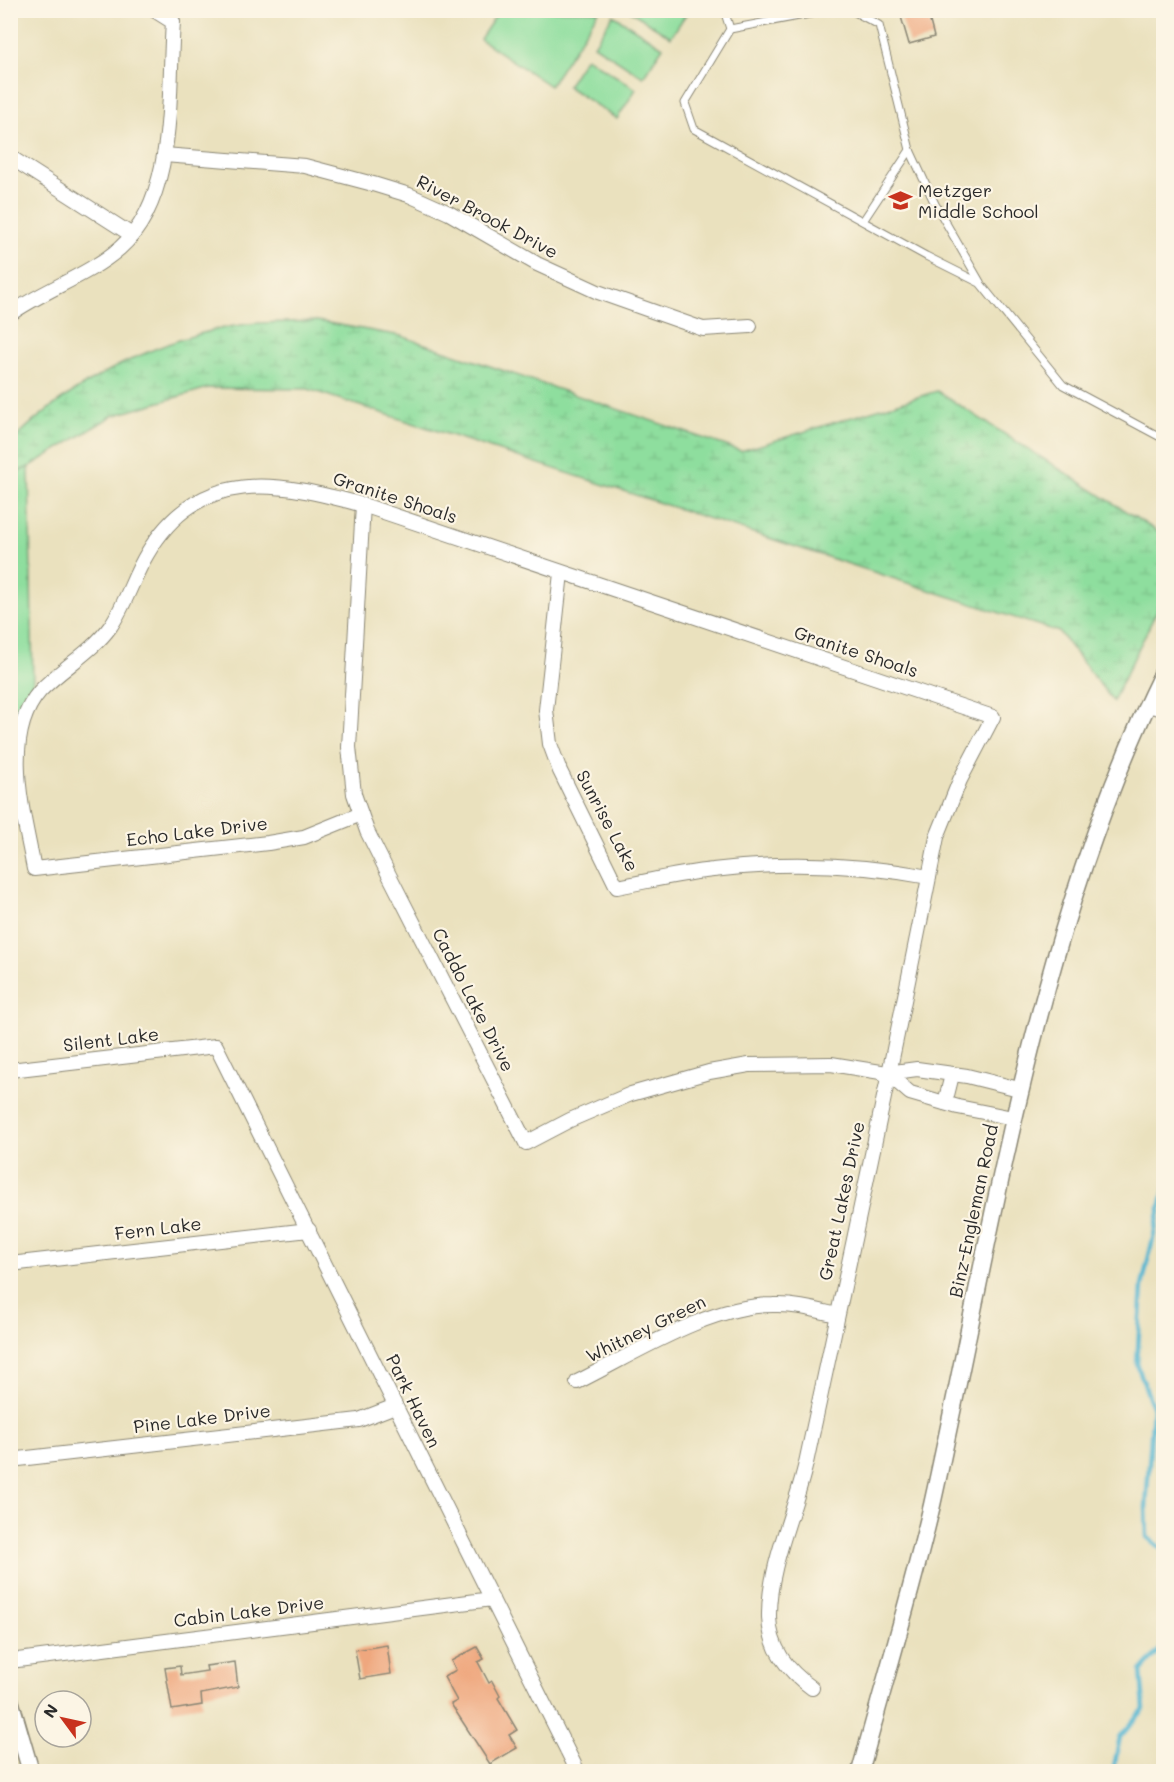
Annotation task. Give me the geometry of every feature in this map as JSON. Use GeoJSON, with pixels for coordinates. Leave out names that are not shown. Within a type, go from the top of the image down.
{"type":"FeatureCollection","features":[{"type":"Feature","properties":{"kind":"street"},"geometry":{"type":"LineString","coordinates":[[10,314],[98,264],[132,234],[157,190],[164,155],[173,22],[154,10]]}},
{"type":"Feature","properties":{"kind":"street","name":"River Brook Drive"},"geometry":{"type":"LineString","coordinates":[[164,155],[305,166],[373,184],[409,195],[449,213],[537,264],[598,292],[703,329],[750,326]]}},
{"type":"Feature","properties":{"kind":"street"},"geometry":{"type":"LineString","coordinates":[[10,157],[132,234]]}},
{"type":"Feature","properties":{"kind":"street","name":"Granite Shoals"},"geometry":{"type":"LineString","coordinates":[[34,869],[14,782],[13,758],[20,727],[38,692],[103,636],[121,608],[158,536],[186,508],[209,494],[245,486],[276,485],[310,490],[363,505],[993,717]]}},
{"type":"Feature","properties":{"kind":"street","name":"Caddo Lake Drive"},"geometry":{"type":"LineString","coordinates":[[363,505],[349,747],[354,794],[385,867],[526,1143],[570,1120],[631,1094],[709,1072],[749,1065],[831,1064],[887,1073],[917,1069],[1019,1089]]}},
{"type":"Feature","properties":{"kind":"street","name":"Sunrise Lake"},"geometry":{"type":"LineString","coordinates":[[561,573],[546,710],[550,744],[560,771],[617,887],[712,870],[781,865],[895,870],[929,877]]}},
{"type":"Feature","properties":{"kind":"street","name":"Binz-Engleman Road"},"geometry":{"type":"LineString","coordinates":[[860,1772],[931,1508],[1019,1089],[1084,859],[1146,705],[1164,670]]}},
{"type":"Feature","properties":{"kind":"street"},"geometry":{"type":"LineString","coordinates":[[1146,705],[1164,709]]}},
{"type":"Feature","properties":{"kind":"street","name":"Great Lakes Drive"},"geometry":{"type":"LineString","coordinates":[[812,1688],[785,1665],[774,1645],[769,1618],[775,1575],[806,1463],[887,1073],[929,877],[945,814],[993,717]]}},
{"type":"Feature","properties":{"kind":"street","name":"Echo Lake Drive"},"geometry":{"type":"LineString","coordinates":[[34,869],[304,837],[361,814]]}},
{"type":"Feature","properties":{"kind":"street","name":"Silent Lake"},"geometry":{"type":"LineString","coordinates":[[10,1070],[216,1046]]}},
{"type":"Feature","properties":{"kind":"street","name":"Park Haven"},"geometry":{"type":"LineString","coordinates":[[216,1046],[578,1772]]}},
{"type":"Feature","properties":{"kind":"street"},"geometry":{"type":"LineString","coordinates":[[887,1073],[910,1093],[1013,1118]]}},
{"type":"Feature","properties":{"kind":"street"},"geometry":{"type":"LineString","coordinates":[[945,1103],[952,1075]]}},
{"type":"Feature","properties":{"kind":"street","name":"Fern Lake"},"geometry":{"type":"LineString","coordinates":[[10,1264],[309,1230]]}},
{"type":"Feature","properties":{"kind":"street","name":"Whitney Green"},"geometry":{"type":"LineString","coordinates":[[577,1382],[696,1323],[734,1310],[753,1306],[786,1305],[837,1315]]}},
{"type":"Feature","properties":{"kind":"street","name":"Pine Lake Drive"},"geometry":{"type":"LineString","coordinates":[[10,1460],[358,1419],[395,1406]]}},
{"type":"Feature","properties":{"kind":"street","name":"Cabin Lake Drive"},"geometry":{"type":"LineString","coordinates":[[10,1661],[492,1599]]}},
{"type":"Feature","properties":{"kind":"street"},"geometry":{"type":"LineString","coordinates":[[10,1700],[31,1772]]}},
{"type":"Feature","properties":{"kind":"lane"},"geometry":{"type":"LineString","coordinates":[[724,10],[730,29]]}},
{"type":"Feature","properties":{"kind":"lane"},"geometry":{"type":"LineString","coordinates":[[831,10],[730,29],[685,103],[694,129],[980,283]]}},
{"type":"Feature","properties":{"kind":"lane"},"geometry":{"type":"LineString","coordinates":[[851,10],[879,25],[910,150],[935,204],[980,283],[1063,385],[1164,439]]}},
{"type":"Feature","properties":{"kind":"lane"},"geometry":{"type":"LineString","coordinates":[[863,221],[910,150]]}},
{"type":"Feature","properties":{"kind":"green space"},"geometry":{"type":"Polygon","coordinates":[[[499,11],[599,11],[550,86],[480,39],[499,11]]]}},
{"type":"Feature","properties":{"kind":"green space"},"geometry":{"type":"Polygon","coordinates":[[[630,11],[688,11],[671,37],[630,11]]]}},
{"type":"Feature","properties":{"kind":"green space"},"geometry":{"type":"Polygon","coordinates":[[[613,15],[663,47],[643,77],[594,45],[613,15]]]}},
{"type":"Feature","properties":{"kind":"green space"},"geometry":{"type":"Polygon","coordinates":[[[586,57],[636,89],[617,119],[567,86],[586,57]]]}},
{"type":"Feature","properties":{"kind":"green space"},"geometry":{"type":"Polygon","coordinates":[[[317,321],[401,336],[741,451],[937,391],[1163,535],[1163,598],[1113,701],[1059,632],[308,389],[208,388],[112,416],[29,467],[11,475],[11,442],[61,400],[120,365],[183,339],[216,330],[248,324],[317,321]]]}},
{"type":"Feature","properties":{"kind":"green space"},"geometry":{"type":"Polygon","coordinates":[[[29,467],[33,686],[15,718],[11,736],[11,475],[29,467]]]}},
{"type":"Feature","properties":{"kind":"building"},"geometry":{"type":"Polygon","coordinates":[[[899,10],[927,10],[934,37],[909,44],[899,10]]]}},
{"type":"Feature","properties":{"kind":"building"},"geometry":{"type":"Polygon","coordinates":[[[387,1645],[391,1674],[360,1679],[355,1650],[387,1645]]]}},
{"type":"Feature","properties":{"kind":"building"},"geometry":{"type":"Polygon","coordinates":[[[477,1647],[484,1659],[478,1662],[489,1683],[492,1681],[500,1696],[498,1698],[517,1730],[509,1735],[517,1748],[490,1764],[451,1704],[457,1701],[444,1677],[456,1670],[451,1661],[477,1647]]]}},
{"type":"Feature","properties":{"kind":"building"},"geometry":{"type":"Polygon","coordinates":[[[235,1662],[238,1687],[201,1694],[202,1705],[172,1710],[165,1668],[180,1666],[181,1675],[207,1671],[206,1666],[235,1662]]]}},
{"type":"Feature","properties":{"kind":"waterway"},"geometry":{"type":"LineString","coordinates":[[1164,1191],[1142,1286],[1137,1364],[1153,1408],[1146,1507],[1147,1537],[1164,1551]]}},
{"type":"Feature","properties":{"kind":"waterway"},"geometry":{"type":"LineString","coordinates":[[1164,1597],[1164,1611]]}},
{"type":"Feature","properties":{"kind":"waterway"},"geometry":{"type":"LineString","coordinates":[[1113,1772],[1120,1737],[1144,1709],[1141,1671],[1164,1645]]}},
{"type":"Feature","properties":{"kind":"place","name":"Metzger Middle School"},"geometry":{"type":"Point","coordinates":[900,201]}}]}
